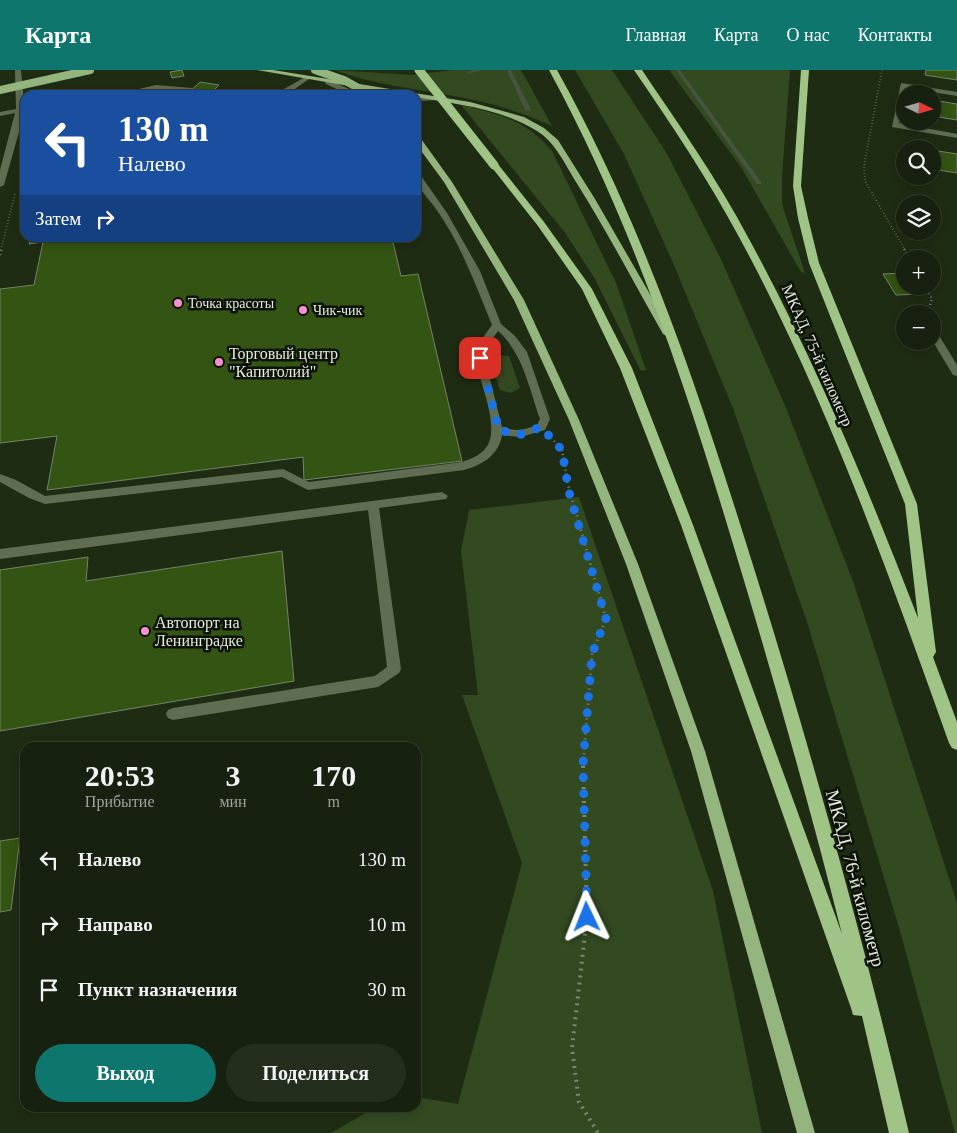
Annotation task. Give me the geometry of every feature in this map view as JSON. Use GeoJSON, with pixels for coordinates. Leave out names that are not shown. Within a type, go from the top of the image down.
{"type":"FeatureCollection","features":[{"type":"Feature","properties":{"kind":"highway"},"geometry":{"type":"LineString","coordinates":[[419,70],[540,224],[587,290],[626,368],[687,525],[889,1087]]}},
{"type":"Feature","properties":{"kind":"highway"},"geometry":{"type":"LineString","coordinates":[[553,70],[602,162],[639,246],[680,356]]}},
{"type":"Feature","properties":{"kind":"highway","name":"МКАД, 75-й километр"},"geometry":{"type":"LineString","coordinates":[[638,70],[694,153],[757,262],[869,509],[932,672]]}},
{"type":"Feature","properties":{"kind":"highway"},"geometry":{"type":"LineString","coordinates":[[805,70],[797,186],[803,218],[814,263],[910,504],[932,672],[957,744]]}},
{"type":"Feature","properties":{"kind":"highway","name":"МКАД, 76-й километр"},"geometry":{"type":"LineString","coordinates":[[680,356],[768,634],[830,856],[899,1133]]}},
{"type":"Feature","properties":{"kind":"main road"},"geometry":{"type":"LineString","coordinates":[[0,90],[90,70]]}},
{"type":"Feature","properties":{"kind":"main road"},"geometry":{"type":"LineString","coordinates":[[260,70],[329,82],[394,90]]}},
{"type":"Feature","properties":{"kind":"main road"},"geometry":{"type":"LineString","coordinates":[[316,70],[344,80],[363,90]]}},
{"type":"Feature","properties":{"kind":"main road"},"geometry":{"type":"LineString","coordinates":[[421,95],[497,111],[521,119],[541,130],[555,142],[591,199],[680,356]]}},
{"type":"Feature","properties":{"kind":"main road"},"geometry":{"type":"LineString","coordinates":[[421,145],[448,182],[519,300],[574,420],[632,564],[698,751],[806,1133]]}},
{"type":"Feature","properties":{"kind":"street"},"geometry":{"type":"LineString","coordinates":[[18,70],[20,90]]}},
{"type":"Feature","properties":{"kind":"street"},"geometry":{"type":"LineString","coordinates":[[288,90],[307,78]]}},
{"type":"Feature","properties":{"kind":"street"},"geometry":{"type":"LineString","coordinates":[[329,82],[345,90]]}},
{"type":"Feature","properties":{"kind":"street"},"geometry":{"type":"LineString","coordinates":[[957,94],[904,85],[895,125],[957,136]]}},
{"type":"Feature","properties":{"kind":"street"},"geometry":{"type":"LineString","coordinates":[[142,90],[156,87],[192,90]]}},
{"type":"Feature","properties":{"kind":"street"},"geometry":{"type":"LineString","coordinates":[[421,99],[441,98]]}},
{"type":"Feature","properties":{"kind":"street"},"geometry":{"type":"LineString","coordinates":[[0,114],[20,110]]}},
{"type":"Feature","properties":{"kind":"street"},"geometry":{"type":"LineString","coordinates":[[0,186],[20,116]]}},
{"type":"Feature","properties":{"kind":"street"},"geometry":{"type":"LineString","coordinates":[[421,182],[443,213],[475,271],[498,325],[512,338],[522,352],[545,419],[541,427],[519,435],[499,430]]}},
{"type":"Feature","properties":{"kind":"street"},"geometry":{"type":"LineString","coordinates":[[0,478],[8,480],[33,497],[45,500],[283,473],[308,486],[464,466],[481,461],[491,452],[499,430],[480,358],[484,343],[498,325]]}},
{"type":"Feature","properties":{"kind":"street"},"geometry":{"type":"LineString","coordinates":[[941,346],[957,373]]}},
{"type":"Feature","properties":{"kind":"street"},"geometry":{"type":"LineString","coordinates":[[0,554],[442,496]]}},
{"type":"Feature","properties":{"kind":"street"},"geometry":{"type":"LineString","coordinates":[[173,714],[378,680],[394,669],[374,506]]}},
{"type":"Feature","properties":{"kind":"path"},"geometry":{"type":"LineString","coordinates":[[882,70],[864,166],[865,181],[905,250]]}},
{"type":"Feature","properties":{"kind":"path"},"geometry":{"type":"LineString","coordinates":[[0,255],[17,188]]}},
{"type":"Feature","properties":{"kind":"path"},"geometry":{"type":"LineString","coordinates":[[541,427],[562,450],[569,492],[606,619],[592,654],[583,764],[587,917],[572,1048],[579,1102],[598,1133]]}},
{"type":"Feature","properties":{"kind":"green space"},"geometry":{"type":"Polygon","coordinates":[[[335,70],[412,75],[452,70],[521,70],[552,126],[516,111],[492,104],[379,83],[335,70]]]}},
{"type":"Feature","properties":{"kind":"green space"},"geometry":{"type":"Polygon","coordinates":[[[575,70],[612,70],[666,152],[721,259],[786,408],[854,584],[957,903],[957,1133],[955,1133],[900,931],[808,625],[734,411],[674,265],[624,154],[575,70]]]}},
{"type":"Feature","properties":{"kind":"green space"},"geometry":{"type":"Polygon","coordinates":[[[669,70],[790,70],[782,176],[782,204],[805,273],[801,272],[741,167],[669,70]]]}},
{"type":"Feature","properties":{"kind":"green space"},"geometry":{"type":"Polygon","coordinates":[[[461,105],[499,115],[522,125],[542,140],[552,151],[616,283],[646,370],[641,371],[595,279],[566,234],[461,105]]]}},
{"type":"Feature","properties":{"kind":"green space"},"geometry":{"type":"Polygon","coordinates":[[[497,355],[509,356],[520,388],[511,393],[500,390],[490,360],[497,355]]]}},
{"type":"Feature","properties":{"kind":"green space"},"geometry":{"type":"Polygon","coordinates":[[[579,497],[713,891],[762,1133],[331,1133],[367,1112],[421,1112],[421,1098],[458,1104],[522,863],[462,695],[478,695],[461,551],[469,510],[579,497]]]}},
{"type":"Feature","properties":{"kind":"building"},"geometry":{"type":"Polygon","coordinates":[[[182,70],[184,76],[172,78],[170,72],[182,70]]]}},
{"type":"Feature","properties":{"kind":"building"},"geometry":{"type":"Polygon","coordinates":[[[926,70],[957,70],[957,80],[925,75],[926,70]]]}},
{"type":"Feature","properties":{"kind":"building"},"geometry":{"type":"Polygon","coordinates":[[[200,82],[219,85],[214,90],[191,90],[200,82]]]}},
{"type":"Feature","properties":{"kind":"building"},"geometry":{"type":"Polygon","coordinates":[[[941,101],[957,104],[957,120],[941,117],[941,101]]]}},
{"type":"Feature","properties":{"kind":"building"},"geometry":{"type":"Polygon","coordinates":[[[941,151],[957,154],[957,173],[941,170],[941,151]]]}},
{"type":"Feature","properties":{"kind":"building","name":"Торговый центр \"Капитолий\""},"geometry":{"type":"Polygon","coordinates":[[[43,242],[393,242],[401,276],[418,274],[462,461],[304,480],[303,457],[47,490],[57,436],[0,443],[0,289],[34,285],[43,242]]]}},
{"type":"Feature","properties":{"kind":"building"},"geometry":{"type":"Polygon","coordinates":[[[896,273],[896,295],[883,274],[896,273]]]}},
{"type":"Feature","properties":{"kind":"building","name":"Автопорт на Ленинградке"},"geometry":{"type":"Polygon","coordinates":[[[282,551],[294,681],[0,731],[0,570],[88,557],[86,581],[282,551]]]}},
{"type":"Feature","properties":{"kind":"building"},"geometry":{"type":"Polygon","coordinates":[[[20,838],[11,910],[0,912],[0,841],[20,838]]]}},
{"type":"Feature","properties":{"kind":"waterway"},"geometry":{"type":"LineString","coordinates":[[468,73],[479,70]]}},
{"type":"Feature","properties":{"kind":"waterway"},"geometry":{"type":"LineString","coordinates":[[509,70],[528,110]]}},
{"type":"Feature","properties":{"kind":"waterway"},"geometry":{"type":"LineString","coordinates":[[678,70],[759,183]]}},
{"type":"Feature","properties":{"kind":"place","name":"Точка красоты"},"geometry":{"type":"Point","coordinates":[178,303]}},
{"type":"Feature","properties":{"kind":"place","name":"Чик-чик"},"geometry":{"type":"Point","coordinates":[303,310]}},
{"type":"Feature","properties":{"kind":"place","name":"Торговый центр \"Капитолий\""},"geometry":{"type":"Point","coordinates":[219,362]}},
{"type":"Feature","properties":{"kind":"place","name":"Автопорт на Ленинградке"},"geometry":{"type":"Point","coordinates":[145,631]}},
{"type":"Feature","properties":{"kind":"route"},"geometry":{"type":"LineString","coordinates":[[480,358],[499,430],[508,434],[519,435],[541,427],[562,450],[569,492],[606,619],[592,654],[583,764],[587,917]]}}]}
